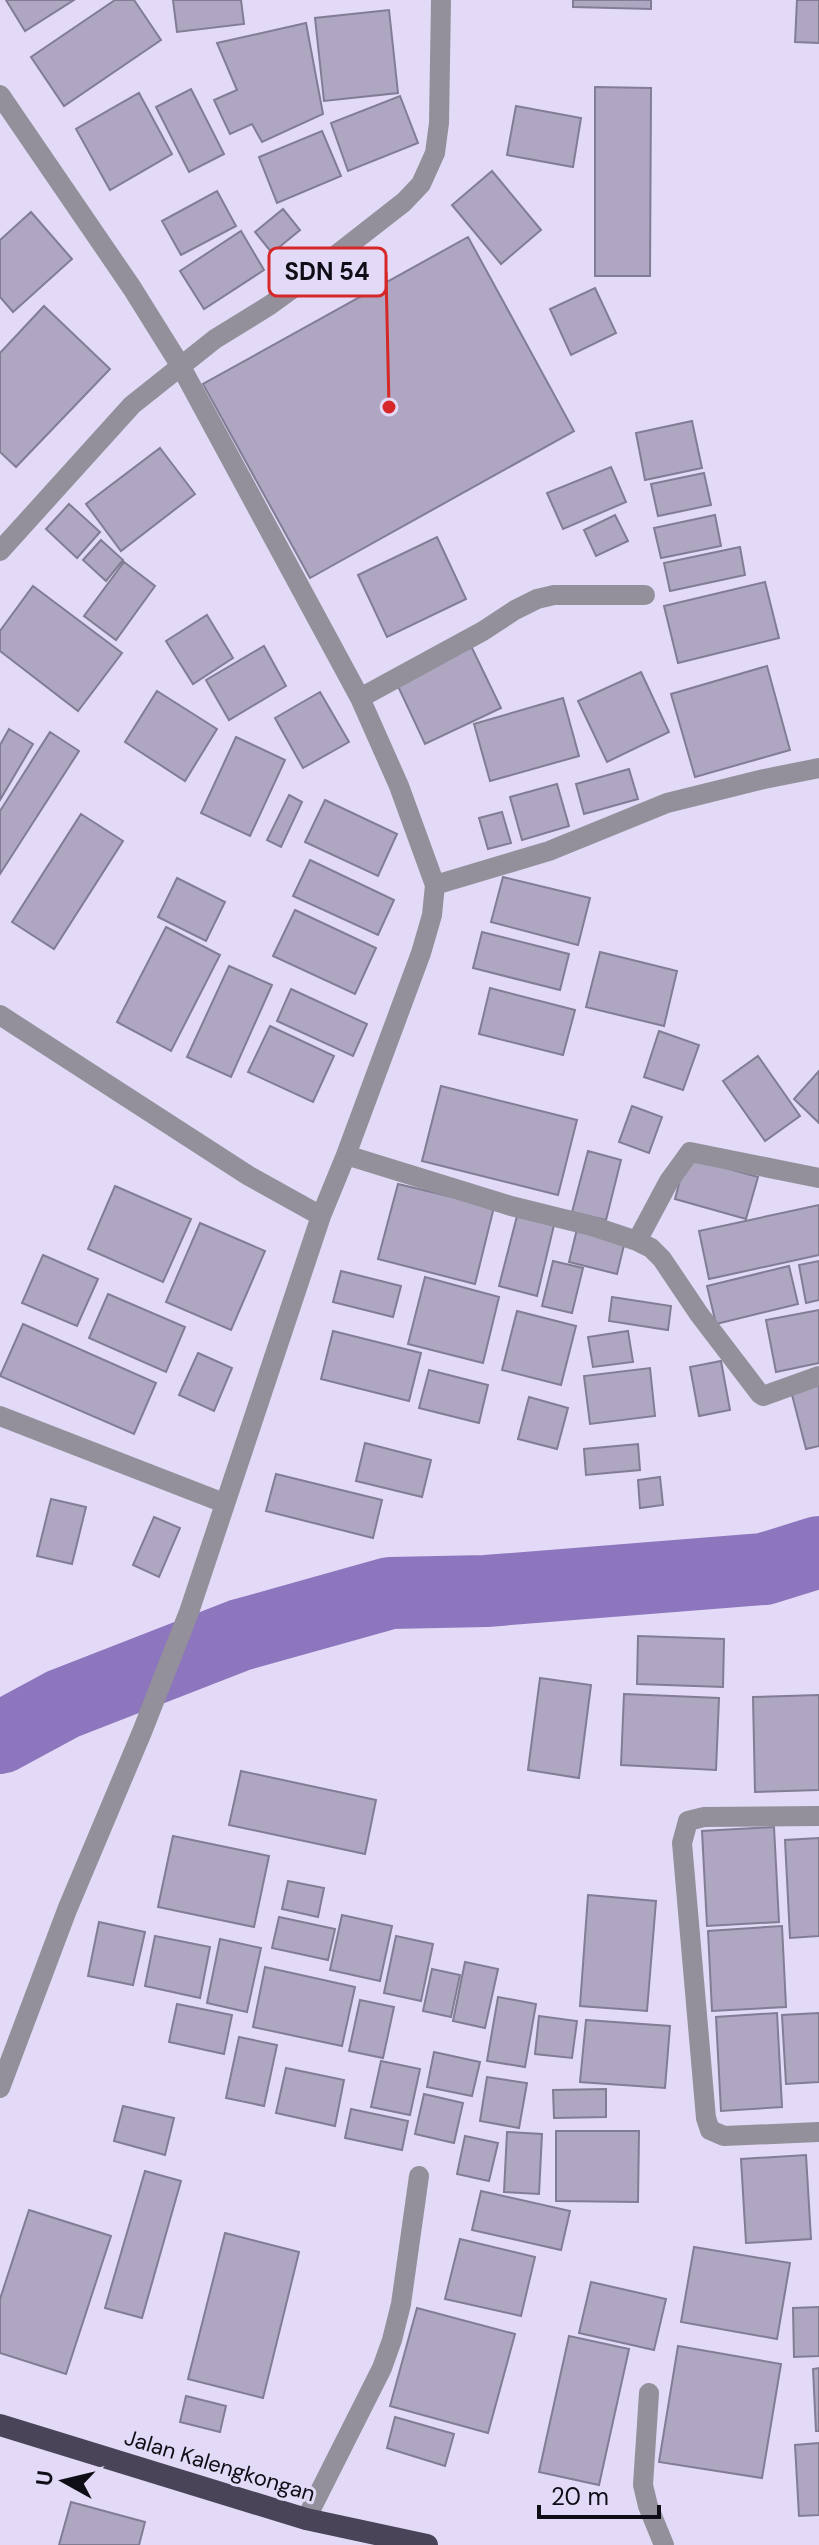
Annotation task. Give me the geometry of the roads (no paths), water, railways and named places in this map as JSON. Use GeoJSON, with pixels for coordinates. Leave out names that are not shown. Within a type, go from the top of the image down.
{"type":"FeatureCollection","features":[{"type":"Feature","properties":{"kind":"highway","name":"Jalan Kalengkongan"},"geometry":{"type":"LineString","coordinates":[[0,2425],[306,2519],[427,2545]]}},
{"type":"Feature","properties":{"kind":"street"},"geometry":{"type":"LineString","coordinates":[[0,551],[132,405],[180,365],[299,284],[404,202],[421,184],[435,153],[439,123],[441,0]]}},
{"type":"Feature","properties":{"kind":"street"},"geometry":{"type":"LineString","coordinates":[[0,95],[132,288],[180,365],[360,698],[399,786],[435,885],[432,915],[421,953],[321,1216],[189,1612],[67,1910],[0,2088]]}},
{"type":"Feature","properties":{"kind":"street"},"geometry":{"type":"LineString","coordinates":[[360,698],[537,599],[554,595],[645,595]]}},
{"type":"Feature","properties":{"kind":"street"},"geometry":{"type":"LineString","coordinates":[[435,885],[549,851],[667,803],[819,768]]}},
{"type":"Feature","properties":{"kind":"street"},"geometry":{"type":"LineString","coordinates":[[0,1015],[249,1176],[321,1216]]}},
{"type":"Feature","properties":{"kind":"street"},"geometry":{"type":"LineString","coordinates":[[637,1241],[669,1181],[690,1152],[819,1178]]}},
{"type":"Feature","properties":{"kind":"street"},"geometry":{"type":"LineString","coordinates":[[346,1155],[637,1241],[651,1248],[662,1259],[760,1394],[763,1396],[819,1376]]}},
{"type":"Feature","properties":{"kind":"street"},"geometry":{"type":"LineString","coordinates":[[0,1416],[224,1503]]}},
{"type":"Feature","properties":{"kind":"street"},"geometry":{"type":"LineString","coordinates":[[819,1816],[704,1817],[688,1821],[682,1843],[706,2118],[710,2130],[724,2136],[819,2132]]}},
{"type":"Feature","properties":{"kind":"street"},"geometry":{"type":"LineString","coordinates":[[306,2519],[382,2368],[392,2340],[401,2304],[419,2176]]}},
{"type":"Feature","properties":{"kind":"street"},"geometry":{"type":"LineString","coordinates":[[649,2393],[643,2485],[664,2545]]}},
{"type":"Feature","properties":{"kind":"waterway"},"geometry":{"type":"LineString","coordinates":[[0,1738],[63,1704],[240,1635],[390,1593],[486,1591],[764,1569],[819,1552]]}},
{"type":"Feature","properties":{"kind":"place","name":"SDN 54"},"geometry":{"type":"Point","coordinates":[389,407]}}]}
